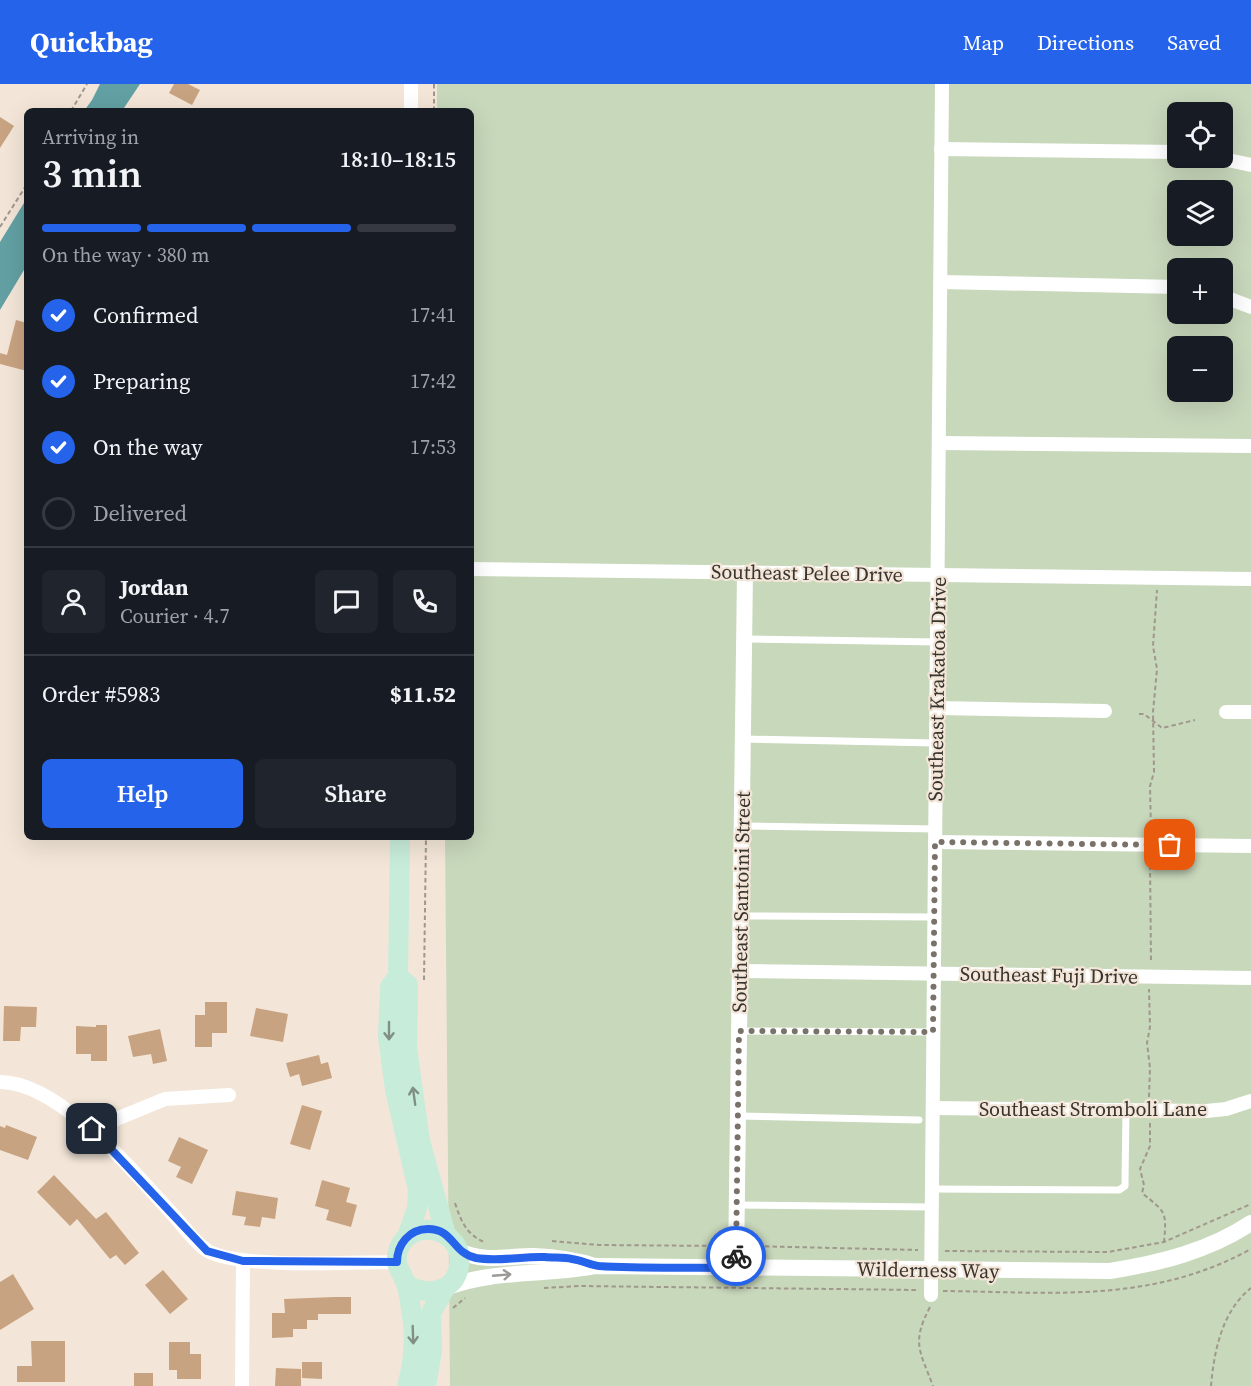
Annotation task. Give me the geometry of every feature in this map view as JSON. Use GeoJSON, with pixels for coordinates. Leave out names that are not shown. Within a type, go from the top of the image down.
{"type":"FeatureCollection","features":[{"type":"Feature","properties":{"kind":"main road"},"geometry":{"type":"LineString","coordinates":[[400,840],[398,976],[390,987],[388,1037],[395,1090],[418,1190],[417,1208],[407,1237],[401,1245],[397,1262],[400,1275],[406,1284],[414,1338],[413,1364],[407,1386]]}},
{"type":"Feature","properties":{"kind":"main road"},"geometry":{"type":"LineString","coordinates":[[398,976],[408,985],[407,1048],[420,1141],[446,1234],[459,1251],[458,1272],[445,1288],[431,1313],[432,1351],[426,1386]]}},
{"type":"Feature","properties":{"kind":"main road"},"geometry":{"type":"LineString","coordinates":[[407,1237],[426,1229],[446,1234]]}},
{"type":"Feature","properties":{"kind":"main road"},"geometry":{"type":"LineString","coordinates":[[406,1284],[425,1292],[445,1288]]}},
{"type":"Feature","properties":{"kind":"street"},"geometry":{"type":"LineString","coordinates":[[411,84],[411,108]]}},
{"type":"Feature","properties":{"kind":"street","name":"Southeast Krakatoa Drive"},"geometry":{"type":"LineString","coordinates":[[931,1293],[942,84]]}},
{"type":"Feature","properties":{"kind":"street"},"geometry":{"type":"LineString","coordinates":[[942,149],[1167,152]]}},
{"type":"Feature","properties":{"kind":"street"},"geometry":{"type":"LineString","coordinates":[[1233,161],[1251,165]]}},
{"type":"Feature","properties":{"kind":"street"},"geometry":{"type":"LineString","coordinates":[[940,282],[1167,287]]}},
{"type":"Feature","properties":{"kind":"street"},"geometry":{"type":"LineString","coordinates":[[1233,300],[1251,307]]}},
{"type":"Feature","properties":{"kind":"street"},"geometry":{"type":"LineString","coordinates":[[939,443],[1251,446]]}},
{"type":"Feature","properties":{"kind":"street","name":"Southeast Pelee Drive"},"geometry":{"type":"LineString","coordinates":[[474,569],[1251,579]]}},
{"type":"Feature","properties":{"kind":"street","name":"Southeast Santoini Street"},"geometry":{"type":"LineString","coordinates":[[736,1268],[745,573]]}},
{"type":"Feature","properties":{"kind":"street"},"geometry":{"type":"LineString","coordinates":[[937,708],[1105,711]]}},
{"type":"Feature","properties":{"kind":"street"},"geometry":{"type":"LineString","coordinates":[[1226,712],[1251,712]]}},
{"type":"Feature","properties":{"kind":"street"},"geometry":{"type":"LineString","coordinates":[[935,835],[1150,845],[1251,846]]}},
{"type":"Feature","properties":{"kind":"street","name":"Southeast Fuji Drive"},"geometry":{"type":"LineString","coordinates":[[740,971],[1251,978]]}},
{"type":"Feature","properties":{"kind":"street"},"geometry":{"type":"LineString","coordinates":[[0,1082],[10,1082],[45,1097],[92,1129],[207,1251],[243,1261],[397,1262]]}},
{"type":"Feature","properties":{"kind":"street"},"geometry":{"type":"LineString","coordinates":[[92,1129],[165,1099],[229,1095]]}},
{"type":"Feature","properties":{"kind":"street","name":"Southeast Stromboli Lane"},"geometry":{"type":"LineString","coordinates":[[933,1108],[1226,1109],[1251,1101]]}},
{"type":"Feature","properties":{"kind":"street","name":"Wilderness Way"},"geometry":{"type":"LineString","coordinates":[[445,1288],[477,1278],[571,1271],[596,1266],[1110,1271],[1171,1259],[1227,1239],[1251,1223]]}},
{"type":"Feature","properties":{"kind":"street","name":"Wilderness Way"},"geometry":{"type":"LineString","coordinates":[[459,1251],[475,1258],[495,1260],[532,1256],[572,1258],[596,1266]]}},
{"type":"Feature","properties":{"kind":"street"},"geometry":{"type":"LineString","coordinates":[[242,1386],[243,1261]]}},
{"type":"Feature","properties":{"kind":"lane"},"geometry":{"type":"LineString","coordinates":[[744,639],[938,642]]}},
{"type":"Feature","properties":{"kind":"lane"},"geometry":{"type":"LineString","coordinates":[[742,739],[936,743]]}},
{"type":"Feature","properties":{"kind":"lane"},"geometry":{"type":"LineString","coordinates":[[741,826],[935,835]]}},
{"type":"Feature","properties":{"kind":"lane"},"geometry":{"type":"LineString","coordinates":[[740,916],[935,917]]}},
{"type":"Feature","properties":{"kind":"lane"},"geometry":{"type":"LineString","coordinates":[[739,1031],[933,1032]]}},
{"type":"Feature","properties":{"kind":"lane"},"geometry":{"type":"LineString","coordinates":[[932,1189],[1119,1190],[1125,1186],[1126,1110]]}},
{"type":"Feature","properties":{"kind":"lane"},"geometry":{"type":"LineString","coordinates":[[738,1116],[919,1120]]}},
{"type":"Feature","properties":{"kind":"lane"},"geometry":{"type":"LineString","coordinates":[[737,1204],[932,1207]]}},
{"type":"Feature","properties":{"kind":"path"},"geometry":{"type":"LineString","coordinates":[[73,108],[87,84]]}},
{"type":"Feature","properties":{"kind":"path"},"geometry":{"type":"LineString","coordinates":[[434,84],[434,108]]}},
{"type":"Feature","properties":{"kind":"path"},"geometry":{"type":"LineString","coordinates":[[0,227],[24,189]]}},
{"type":"Feature","properties":{"kind":"path"},"geometry":{"type":"LineString","coordinates":[[1158,578],[1153,646],[1157,669],[1149,897],[1152,918],[1149,939],[1150,1027],[1147,1043],[1150,1146],[1141,1164],[1140,1173],[1144,1185],[1142,1193],[1162,1209],[1166,1222],[1164,1242]]}},
{"type":"Feature","properties":{"kind":"path"},"geometry":{"type":"LineString","coordinates":[[1139,714],[1144,714],[1161,728],[1195,720]]}},
{"type":"Feature","properties":{"kind":"path"},"geometry":{"type":"LineString","coordinates":[[423,990],[426,840]]}},
{"type":"Feature","properties":{"kind":"path"},"geometry":{"type":"LineString","coordinates":[[453,1196],[462,1224],[471,1237],[490,1245]]}},
{"type":"Feature","properties":{"kind":"path"},"geometry":{"type":"LineString","coordinates":[[549,1241],[599,1245],[1108,1252],[1164,1242],[1251,1204]]}},
{"type":"Feature","properties":{"kind":"path"},"geometry":{"type":"LineString","coordinates":[[533,1289],[579,1286],[931,1293],[1094,1292],[1143,1288],[1174,1281],[1235,1258],[1251,1249]]}},
{"type":"Feature","properties":{"kind":"path"},"geometry":{"type":"LineString","coordinates":[[1211,1386],[1215,1352],[1230,1311],[1251,1288]]}},
{"type":"Feature","properties":{"kind":"path"},"geometry":{"type":"LineString","coordinates":[[931,1293],[931,1305],[919,1328],[919,1349],[933,1386]]}},
{"type":"Feature","properties":{"kind":"path"},"geometry":{"type":"LineString","coordinates":[[448,1314],[469,1295]]}},
{"type":"Feature","properties":{"kind":"green space"},"geometry":{"type":"Polygon","coordinates":[[[437,84],[1251,84],[1251,1386],[450,1386],[445,840],[474,840],[474,108],[437,108],[437,84]]]}},
{"type":"Feature","properties":{"kind":"water"},"geometry":{"type":"Polygon","coordinates":[[[100,84],[140,84],[124,108],[86,108],[100,84]]]}},
{"type":"Feature","properties":{"kind":"water"},"geometry":{"type":"Polygon","coordinates":[[[24,203],[24,270],[0,310],[0,242],[24,203]]]}},
{"type":"Feature","properties":{"kind":"building"},"geometry":{"type":"Polygon","coordinates":[[[174,84],[188,84],[200,90],[192,105],[169,93],[174,84]]]}},
{"type":"Feature","properties":{"kind":"building"},"geometry":{"type":"Polygon","coordinates":[[[0,117],[14,126],[0,148],[0,117]]]}},
{"type":"Feature","properties":{"kind":"building"},"geometry":{"type":"Polygon","coordinates":[[[16,320],[24,322],[24,370],[0,364],[0,353],[7,355],[16,320]]]}},
{"type":"Feature","properties":{"kind":"building"},"geometry":{"type":"Polygon","coordinates":[[[205,1002],[227,1002],[227,1033],[212,1033],[212,1047],[195,1047],[195,1015],[205,1015],[205,1002]]]}},
{"type":"Feature","properties":{"kind":"building"},"geometry":{"type":"Polygon","coordinates":[[[4,1006],[37,1007],[36,1027],[21,1027],[20,1041],[3,1041],[4,1006]]]}},
{"type":"Feature","properties":{"kind":"building"},"geometry":{"type":"Polygon","coordinates":[[[256,1008],[288,1014],[283,1042],[250,1036],[256,1008]]]}},
{"type":"Feature","properties":{"kind":"building"},"geometry":{"type":"Polygon","coordinates":[[[96,1025],[107,1025],[107,1061],[91,1061],[91,1054],[76,1054],[76,1026],[96,1027],[96,1025]]]}},
{"type":"Feature","properties":{"kind":"building"},"geometry":{"type":"Polygon","coordinates":[[[160,1029],[167,1061],[153,1064],[151,1054],[133,1057],[128,1036],[160,1029]]]}},
{"type":"Feature","properties":{"kind":"building"},"geometry":{"type":"Polygon","coordinates":[[[319,1055],[321,1064],[328,1062],[332,1078],[302,1086],[299,1074],[290,1077],[286,1063],[319,1055]]]}},
{"type":"Feature","properties":{"kind":"building"},"geometry":{"type":"Polygon","coordinates":[[[302,1105],[322,1111],[310,1150],[290,1144],[302,1105]]]}},
{"type":"Feature","properties":{"kind":"building"},"geometry":{"type":"Polygon","coordinates":[[[6,1125],[37,1137],[28,1160],[0,1150],[0,1126],[5,1128],[6,1125]]]}},
{"type":"Feature","properties":{"kind":"building"},"geometry":{"type":"Polygon","coordinates":[[[179,1137],[208,1150],[192,1184],[176,1177],[181,1167],[168,1161],[179,1137]]]}},
{"type":"Feature","properties":{"kind":"building"},"geometry":{"type":"Polygon","coordinates":[[[54,1175],[96,1219],[106,1212],[139,1253],[125,1265],[116,1255],[110,1259],[77,1219],[70,1226],[37,1192],[54,1175]]]}},
{"type":"Feature","properties":{"kind":"building"},"geometry":{"type":"Polygon","coordinates":[[[322,1180],[350,1188],[346,1202],[357,1205],[351,1227],[326,1220],[329,1210],[315,1206],[322,1180]]]}},
{"type":"Feature","properties":{"kind":"building"},"geometry":{"type":"Polygon","coordinates":[[[236,1191],[278,1198],[275,1219],[262,1217],[260,1227],[244,1225],[246,1217],[232,1215],[236,1191]]]}},
{"type":"Feature","properties":{"kind":"building"},"geometry":{"type":"Polygon","coordinates":[[[163,1270],[188,1299],[170,1314],[145,1285],[163,1270]]]}},
{"type":"Feature","properties":{"kind":"building"},"geometry":{"type":"Polygon","coordinates":[[[13,1274],[34,1309],[0,1330],[0,1282],[13,1274]]]}},
{"type":"Feature","properties":{"kind":"building"},"geometry":{"type":"Polygon","coordinates":[[[351,1297],[351,1314],[318,1314],[318,1320],[307,1320],[307,1329],[293,1329],[293,1337],[272,1338],[272,1313],[285,1313],[284,1299],[351,1297]]]}},
{"type":"Feature","properties":{"kind":"building"},"geometry":{"type":"Polygon","coordinates":[[[31,1341],[65,1341],[65,1382],[17,1382],[17,1366],[32,1366],[31,1341]]]}},
{"type":"Feature","properties":{"kind":"building"},"geometry":{"type":"Polygon","coordinates":[[[169,1342],[190,1342],[190,1354],[201,1354],[201,1379],[177,1379],[177,1370],[169,1370],[169,1342]]]}},
{"type":"Feature","properties":{"kind":"building"},"geometry":{"type":"Polygon","coordinates":[[[302,1362],[322,1362],[322,1379],[302,1378],[302,1362]]]}},
{"type":"Feature","properties":{"kind":"building"},"geometry":{"type":"Polygon","coordinates":[[[276,1368],[301,1369],[301,1386],[275,1386],[276,1368]]]}},
{"type":"Feature","properties":{"kind":"building"},"geometry":{"type":"Polygon","coordinates":[[[134,1373],[153,1373],[153,1386],[134,1386],[134,1373]]]}},
{"type":"Feature","properties":{"kind":"way so far"},"geometry":{"type":"LineString","coordinates":[[736,1256],[739,1031],[933,1032],[935,842],[1170,845]]}},
{"type":"Feature","properties":{"kind":"route"},"geometry":{"type":"LineString","coordinates":[[92,1129],[207,1251],[243,1261],[397,1262],[401,1245],[407,1237],[426,1229],[446,1234],[459,1251],[465,1254],[475,1258],[495,1260],[532,1256],[572,1258],[596,1266],[736,1268],[736,1256]]}}]}
